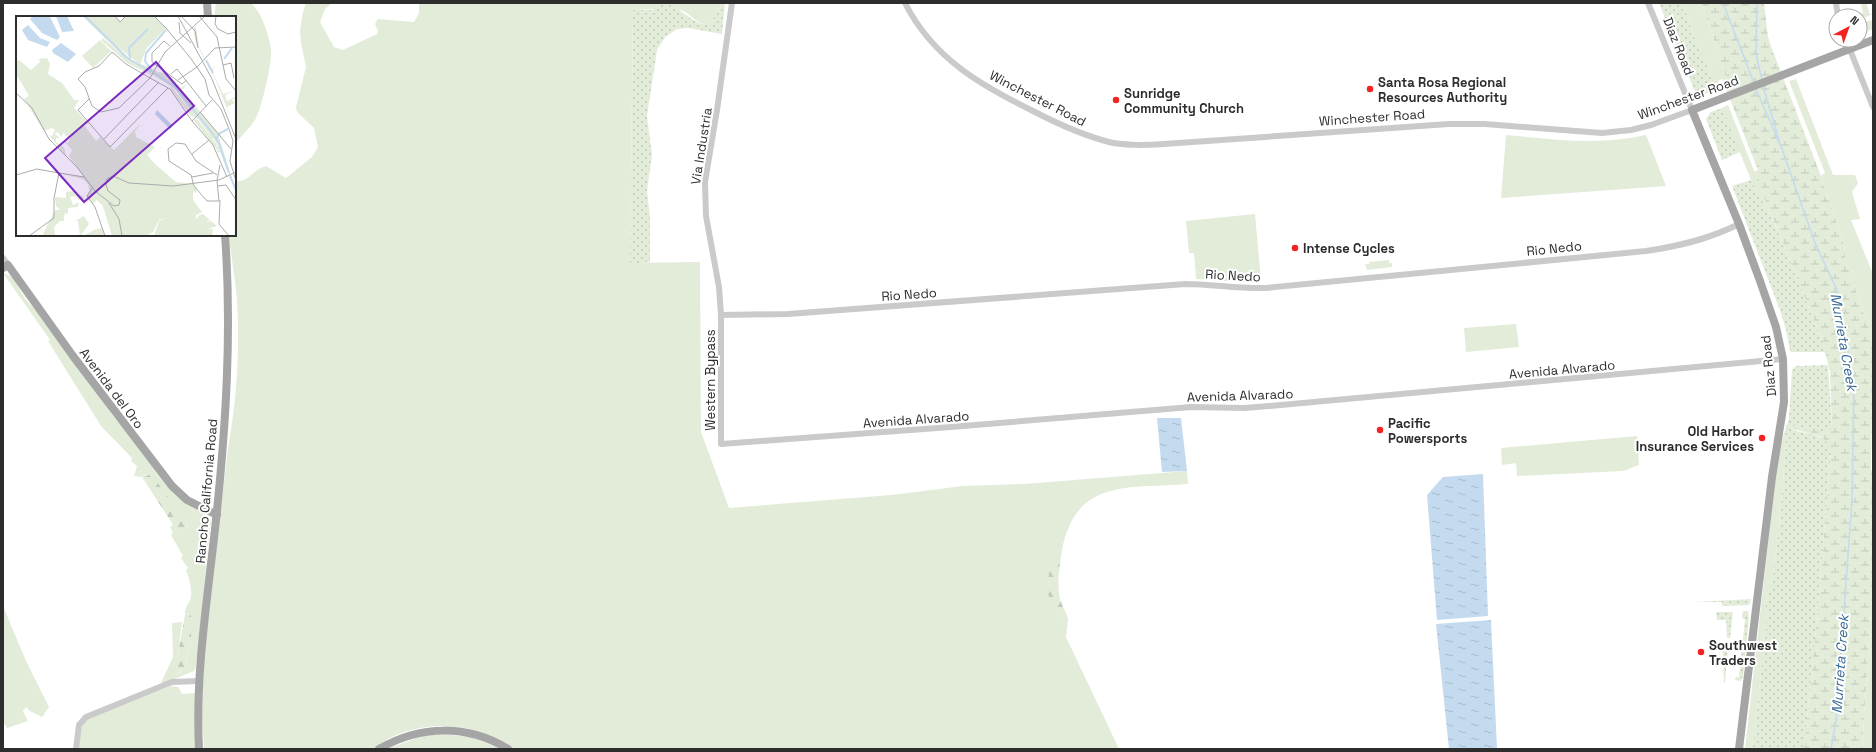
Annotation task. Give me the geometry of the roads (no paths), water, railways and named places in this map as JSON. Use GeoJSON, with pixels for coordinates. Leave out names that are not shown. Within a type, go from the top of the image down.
{"type":"FeatureCollection","features":[{"type":"Feature","properties":{"kind":"main road"},"geometry":{"type":"LineString","coordinates":[[207,3],[208,16]]}},
{"type":"Feature","properties":{"kind":"main road","name":"Winchester Road"},"geometry":{"type":"LineString","coordinates":[[1692,110],[1873,40]]}},
{"type":"Feature","properties":{"kind":"main road","name":"Diaz Road"},"geometry":{"type":"LineString","coordinates":[[1692,110],[1739,224],[1776,327],[1782,359],[1784,402],[1771,485],[1739,749]]}},
{"type":"Feature","properties":{"kind":"main road","name":"Rancho California Road"},"geometry":{"type":"LineString","coordinates":[[199,749],[198,681],[217,515],[227,386],[227,288],[225,236]]}},
{"type":"Feature","properties":{"kind":"main road","name":"Avenida del Oro"},"geometry":{"type":"LineString","coordinates":[[5,264],[172,486],[187,500],[217,515]]}},
{"type":"Feature","properties":{"kind":"main road"},"geometry":{"type":"LineString","coordinates":[[380,749],[398,739],[419,732],[447,730],[474,734],[508,749]]}},
{"type":"Feature","properties":{"kind":"street","name":"Via Industria"},"geometry":{"type":"LineString","coordinates":[[721,315],[719,287],[706,216],[705,182],[732,3]]}},
{"type":"Feature","properties":{"kind":"street","name":"Winchester Road"},"geometry":{"type":"LineString","coordinates":[[905,3],[923,32],[941,53],[964,73],[1017,104],[1068,129],[1089,137],[1127,145],[1164,144],[1449,124],[1485,124],[1602,133],[1625,131],[1651,125],[1692,110]]}},
{"type":"Feature","properties":{"kind":"street","name":"Diaz Road"},"geometry":{"type":"LineString","coordinates":[[1648,3],[1692,110]]}},
{"type":"Feature","properties":{"kind":"street"},"geometry":{"type":"LineString","coordinates":[[1849,50],[1873,107]]}},
{"type":"Feature","properties":{"kind":"street","name":"Rio Nedo"},"geometry":{"type":"LineString","coordinates":[[721,315],[796,313],[1185,284],[1210,284],[1232,288],[1266,288],[1646,251],[1674,247],[1703,240],[1739,224]]}},
{"type":"Feature","properties":{"kind":"street","name":"Western Bypass"},"geometry":{"type":"LineString","coordinates":[[721,315],[721,444]]}},
{"type":"Feature","properties":{"kind":"street","name":"Avenida Alvarado"},"geometry":{"type":"LineString","coordinates":[[721,444],[1191,407],[1244,408],[1270,406],[1782,359]]}},
{"type":"Feature","properties":{"kind":"street"},"geometry":{"type":"LineString","coordinates":[[76,749],[79,725],[86,717],[172,682],[198,681]]}},
{"type":"Feature","properties":{"kind":"water"},"geometry":{"type":"Polygon","coordinates":[[[1157,418],[1181,418],[1187,471],[1162,472],[1157,418]]]}},
{"type":"Feature","properties":{"kind":"water"},"geometry":{"type":"Polygon","coordinates":[[[1483,474],[1488,616],[1437,620],[1427,495],[1443,477],[1483,474]]]}},
{"type":"Feature","properties":{"kind":"water"},"geometry":{"type":"Polygon","coordinates":[[[1491,620],[1497,749],[1449,749],[1436,624],[1491,620]]]}},
{"type":"Feature","properties":{"kind":"waterway","name":"Murrieta Creek"},"geometry":{"type":"LineString","coordinates":[[1723,3],[1754,83]]}},
{"type":"Feature","properties":{"kind":"waterway"},"geometry":{"type":"LineString","coordinates":[[1757,3],[1756,54],[1762,80]]}},
{"type":"Feature","properties":{"kind":"waterway"},"geometry":{"type":"LineString","coordinates":[[1763,86],[1779,140]]}},
{"type":"Feature","properties":{"kind":"waterway","name":"Murrieta Creek"},"geometry":{"type":"LineString","coordinates":[[1756,89],[1782,149],[1815,243],[1836,288],[1842,314],[1854,388],[1852,500],[1836,721],[1831,749]]}},
{"type":"Feature","properties":{"kind":"place","name":"Santa Rosa Regional Resources Authority"},"geometry":{"type":"Point","coordinates":[1370,89]}},
{"type":"Feature","properties":{"kind":"place","name":"Sunridge Community Church"},"geometry":{"type":"Point","coordinates":[1116,100]}},
{"type":"Feature","properties":{"kind":"place","name":"Intense Cycles"},"geometry":{"type":"Point","coordinates":[1295,248]}},
{"type":"Feature","properties":{"kind":"place","name":"Pacific Powersports"},"geometry":{"type":"Point","coordinates":[1380,430]}},
{"type":"Feature","properties":{"kind":"place","name":"Old Harbor Insurance Services"},"geometry":{"type":"Point","coordinates":[1762,438]}},
{"type":"Feature","properties":{"kind":"place","name":"Southwest Traders"},"geometry":{"type":"Point","coordinates":[1701,652]}}]}
